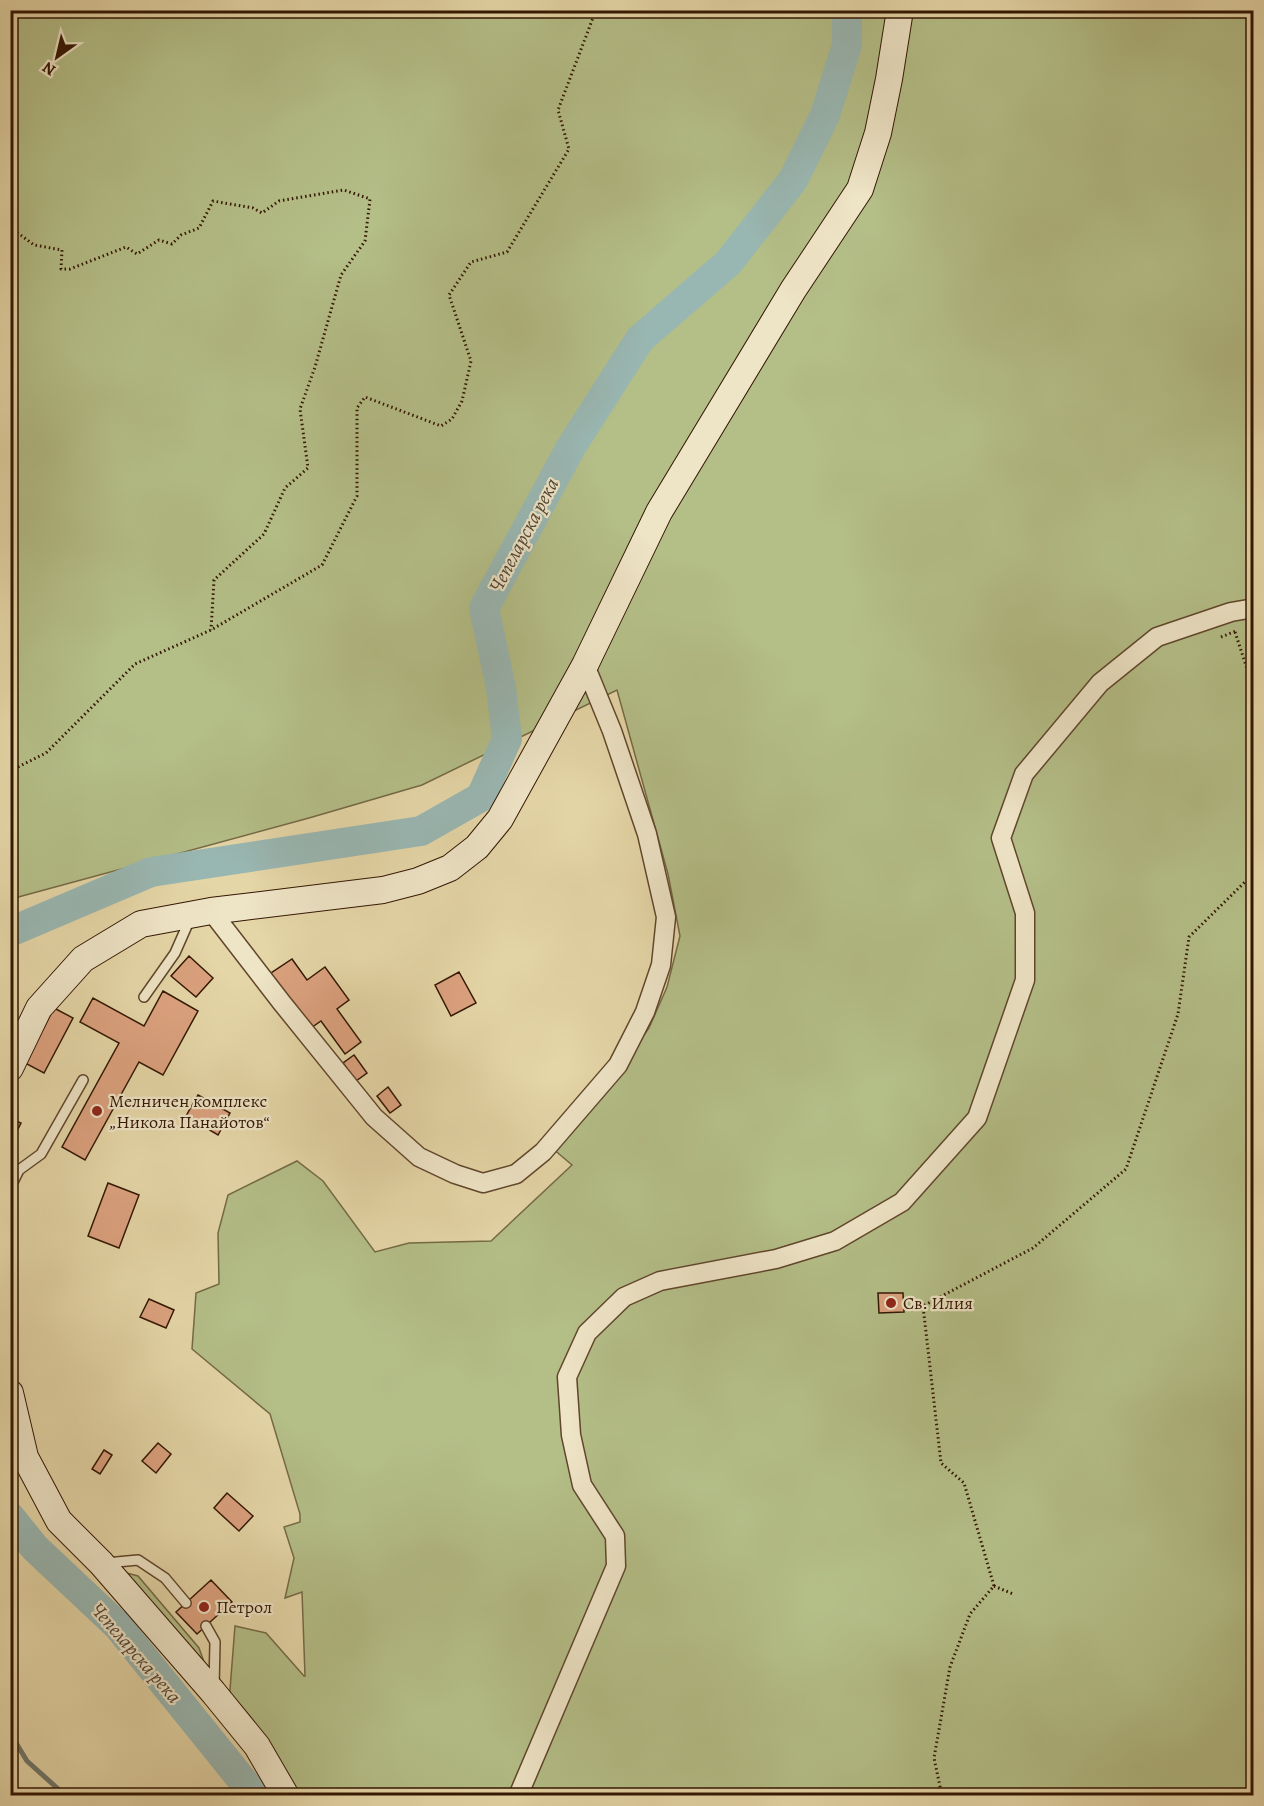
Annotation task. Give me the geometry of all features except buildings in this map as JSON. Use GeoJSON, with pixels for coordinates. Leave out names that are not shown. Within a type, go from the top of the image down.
{"type":"FeatureCollection","features":[{"type":"Feature","properties":{"kind":"main road"},"geometry":{"type":"LineString","coordinates":[[10,1068],[39,1008],[83,959],[141,924],[201,913],[383,890],[418,881],[450,868],[477,847],[500,819],[585,665],[659,512],[793,290],[861,189],[880,123],[900,10]]}},
{"type":"Feature","properties":{"kind":"main road"},"geometry":{"type":"LineString","coordinates":[[10,1393],[25,1457],[59,1521],[101,1563],[213,1692],[257,1746],[286,1796]]}},
{"type":"Feature","properties":{"kind":"street"},"geometry":{"type":"LineString","coordinates":[[518,1796],[616,1566],[615,1536],[582,1485],[571,1435],[567,1377],[587,1333],[624,1297],[660,1281],[776,1259],[835,1241],[902,1202],[977,1118],[1025,980],[1025,913],[1001,837],[1024,774],[1100,683],[1157,637],[1231,612],[1254,608]]}},
{"type":"Feature","properties":{"kind":"street"},"geometry":{"type":"LineString","coordinates":[[201,913],[374,1117],[419,1157],[455,1174],[483,1183],[516,1174],[543,1152],[618,1065],[645,1012],[661,964],[666,917],[647,834],[612,731],[585,665]]}},
{"type":"Feature","properties":{"kind":"lane"},"geometry":{"type":"LineString","coordinates":[[144,997],[201,913]]}},
{"type":"Feature","properties":{"kind":"lane"},"geometry":{"type":"LineString","coordinates":[[10,1188],[19,1170],[40,1154],[83,1080]]}},
{"type":"Feature","properties":{"kind":"lane"},"geometry":{"type":"LineString","coordinates":[[101,1563],[138,1560],[165,1578],[186,1603]]}},
{"type":"Feature","properties":{"kind":"lane"},"geometry":{"type":"LineString","coordinates":[[206,1626],[215,1642],[213,1692]]}},
{"type":"Feature","properties":{"kind":"path"},"geometry":{"type":"LineString","coordinates":[[10,771],[46,753],[135,664],[211,630],[322,566],[357,496],[357,408],[365,397],[441,426],[452,419],[462,401],[471,361],[449,295],[471,262],[507,252],[569,149],[558,110],[596,10]]}},
{"type":"Feature","properties":{"kind":"path"},"geometry":{"type":"LineString","coordinates":[[10,227],[34,245],[62,250],[61,269],[70,269],[126,247],[137,254],[159,240],[172,244],[181,235],[199,228],[213,201],[253,208],[262,213],[279,201],[344,190],[370,199],[365,241],[341,275],[315,368],[300,409],[308,468],[285,488],[264,534],[214,580],[211,630]]}},
{"type":"Feature","properties":{"kind":"path"},"geometry":{"type":"LineString","coordinates":[[1221,637],[1235,632],[1254,690]]}},
{"type":"Feature","properties":{"kind":"path"},"geometry":{"type":"LineString","coordinates":[[994,1586],[963,1483],[941,1462],[922,1306],[1032,1248],[1126,1168],[1178,1014],[1189,937],[1254,873]]}},
{"type":"Feature","properties":{"kind":"path"},"geometry":{"type":"LineString","coordinates":[[994,1586],[1013,1594]]}},
{"type":"Feature","properties":{"kind":"path"},"geometry":{"type":"LineString","coordinates":[[942,1796],[934,1758],[950,1667],[970,1614],[994,1586]]}},
{"type":"Feature","properties":{"kind":"path"},"geometry":{"type":"LineString","coordinates":[[10,1792],[13,1796]]}},
{"type":"Feature","properties":{"kind":"green space"},"geometry":{"type":"Polygon","coordinates":[[[11,11],[1253,11],[1253,1795],[287,1795],[229,1702],[235,1626],[266,1633],[305,1676],[302,1592],[285,1598],[294,1558],[284,1527],[300,1522],[300,1514],[270,1414],[192,1349],[196,1293],[219,1284],[218,1233],[228,1195],[297,1161],[323,1181],[375,1252],[409,1243],[491,1241],[572,1165],[552,1148],[621,1068],[649,1028],[667,987],[680,936],[668,874],[617,690],[422,785],[11,899],[11,11]]]}},
{"type":"Feature","properties":{"kind":"green space"},"geometry":{"type":"Polygon","coordinates":[[[119,1571],[138,1576],[199,1648],[204,1662],[119,1571]]]}},
{"type":"Feature","properties":{"kind":"waterway","name":"Чепеларска река"},"geometry":{"type":"LineString","coordinates":[[10,932],[151,872],[421,831],[481,797],[507,739],[501,688],[484,608],[571,447],[640,339],[728,263],[793,180],[825,115],[847,45],[847,10]]}},
{"type":"Feature","properties":{"kind":"waterway","name":"Чепеларска река"},"geometry":{"type":"LineString","coordinates":[[10,1517],[35,1548],[118,1626],[255,1796]]}},
{"type":"Feature","properties":{"kind":"waterway"},"geometry":{"type":"LineString","coordinates":[[10,1733],[27,1761],[66,1796]]}},
{"type":"Feature","properties":{"kind":"place","name":"Мелничен комплекс „Никола Панайотов“"},"geometry":{"type":"Point","coordinates":[97,1111]}},
{"type":"Feature","properties":{"kind":"place","name":"Св. Илия"},"geometry":{"type":"Point","coordinates":[891,1303]}},
{"type":"Feature","properties":{"kind":"place","name":"Петрол"},"geometry":{"type":"Point","coordinates":[204,1607]}}]}
